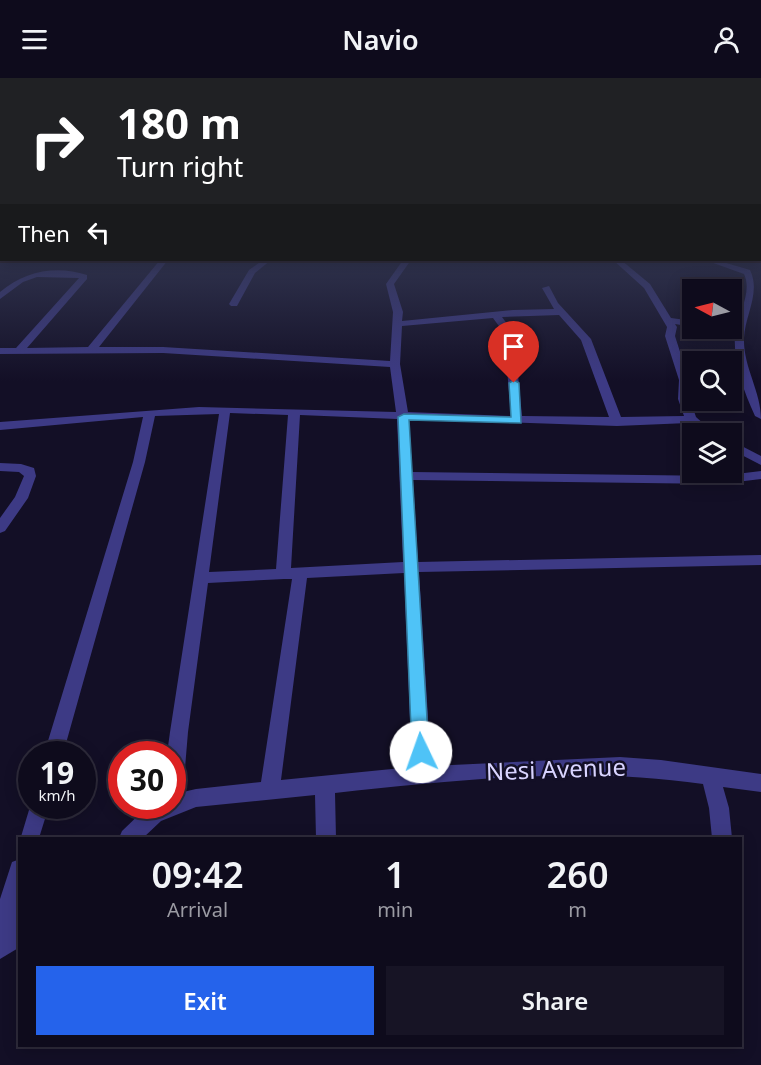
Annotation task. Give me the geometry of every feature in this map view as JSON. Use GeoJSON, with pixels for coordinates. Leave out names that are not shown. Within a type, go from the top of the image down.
{"type":"FeatureCollection","features":[{"type":"Feature","properties":{"kind":"street"},"geometry":{"type":"LineString","coordinates":[[19,351],[73,289]]}},
{"type":"Feature","properties":{"kind":"street"},"geometry":{"type":"LineString","coordinates":[[92,349],[140,289]]}},
{"type":"Feature","properties":{"kind":"street"},"geometry":{"type":"LineString","coordinates":[[234,304],[243,289]]}},
{"type":"Feature","properties":{"kind":"street"},"geometry":{"type":"LineString","coordinates":[[391,289],[398,312],[395,364],[404,417],[422,775]]}},
{"type":"Feature","properties":{"kind":"street"},"geometry":{"type":"LineString","coordinates":[[547,289],[561,312],[586,339],[618,422]]}},
{"type":"Feature","properties":{"kind":"street"},"geometry":{"type":"LineString","coordinates":[[649,289],[672,327],[670,336],[684,380],[684,399],[691,419],[696,423]]}},
{"type":"Feature","properties":{"kind":"street"},"geometry":{"type":"LineString","coordinates":[[742,324],[749,289]]}},
{"type":"Feature","properties":{"kind":"street"},"geometry":{"type":"LineString","coordinates":[[397,324],[522,312],[561,312]]}},
{"type":"Feature","properties":{"kind":"street"},"geometry":{"type":"LineString","coordinates":[[497,316],[509,333],[517,420]]}},
{"type":"Feature","properties":{"kind":"street"},"geometry":{"type":"LineString","coordinates":[[668,320],[682,322]]}},
{"type":"Feature","properties":{"kind":"street"},"geometry":{"type":"LineString","coordinates":[[740,339],[742,370],[758,401],[761,416]]}},
{"type":"Feature","properties":{"kind":"street"},"geometry":{"type":"LineString","coordinates":[[0,351],[163,350],[395,364]]}},
{"type":"Feature","properties":{"kind":"street"},"geometry":{"type":"LineString","coordinates":[[0,426],[225,410],[618,422],[691,419]]}},
{"type":"Feature","properties":{"kind":"street"},"geometry":{"type":"LineString","coordinates":[[180,741],[200,578],[225,410]]}},
{"type":"Feature","properties":{"kind":"street"},"geometry":{"type":"LineString","coordinates":[[270,792],[292,574],[294,412]]}},
{"type":"Feature","properties":{"kind":"street"},"geometry":{"type":"LineString","coordinates":[[58,741],[139,462],[150,414]]}},
{"type":"Feature","properties":{"kind":"street"},"geometry":{"type":"LineString","coordinates":[[742,451],[761,461]]}},
{"type":"Feature","properties":{"kind":"street"},"geometry":{"type":"LineString","coordinates":[[0,467],[21,468],[28,471],[30,476],[21,498],[0,528]]}},
{"type":"Feature","properties":{"kind":"street"},"geometry":{"type":"LineString","coordinates":[[407,476],[720,480],[761,475]]}},
{"type":"Feature","properties":{"kind":"street"},"geometry":{"type":"LineString","coordinates":[[200,578],[410,567],[761,560]]}},
{"type":"Feature","properties":{"kind":"street","name":"Nesi Avenue"},"geometry":{"type":"LineString","coordinates":[[186,800],[422,775],[620,766],[661,769],[761,783]]}},
{"type":"Feature","properties":{"kind":"street"},"geometry":{"type":"LineString","coordinates":[[711,777],[719,808],[722,837]]}},
{"type":"Feature","properties":{"kind":"street"},"geometry":{"type":"LineString","coordinates":[[325,785],[326,837]]}},
{"type":"Feature","properties":{"kind":"street"},"geometry":{"type":"LineString","coordinates":[[29,837],[35,819]]}},
{"type":"Feature","properties":{"kind":"street","name":"Nesi Avenue"},"geometry":{"type":"LineString","coordinates":[[130,837],[149,819]]}},
{"type":"Feature","properties":{"kind":"street"},"geometry":{"type":"LineString","coordinates":[[0,936],[18,877]]}},
{"type":"Feature","properties":{"kind":"street"},"geometry":{"type":"LineString","coordinates":[[0,947],[18,934]]}},
{"type":"Feature","properties":{"kind":"route"},"geometry":{"type":"LineString","coordinates":[[421,752],[404,417],[517,420],[514,383]]}}]}
